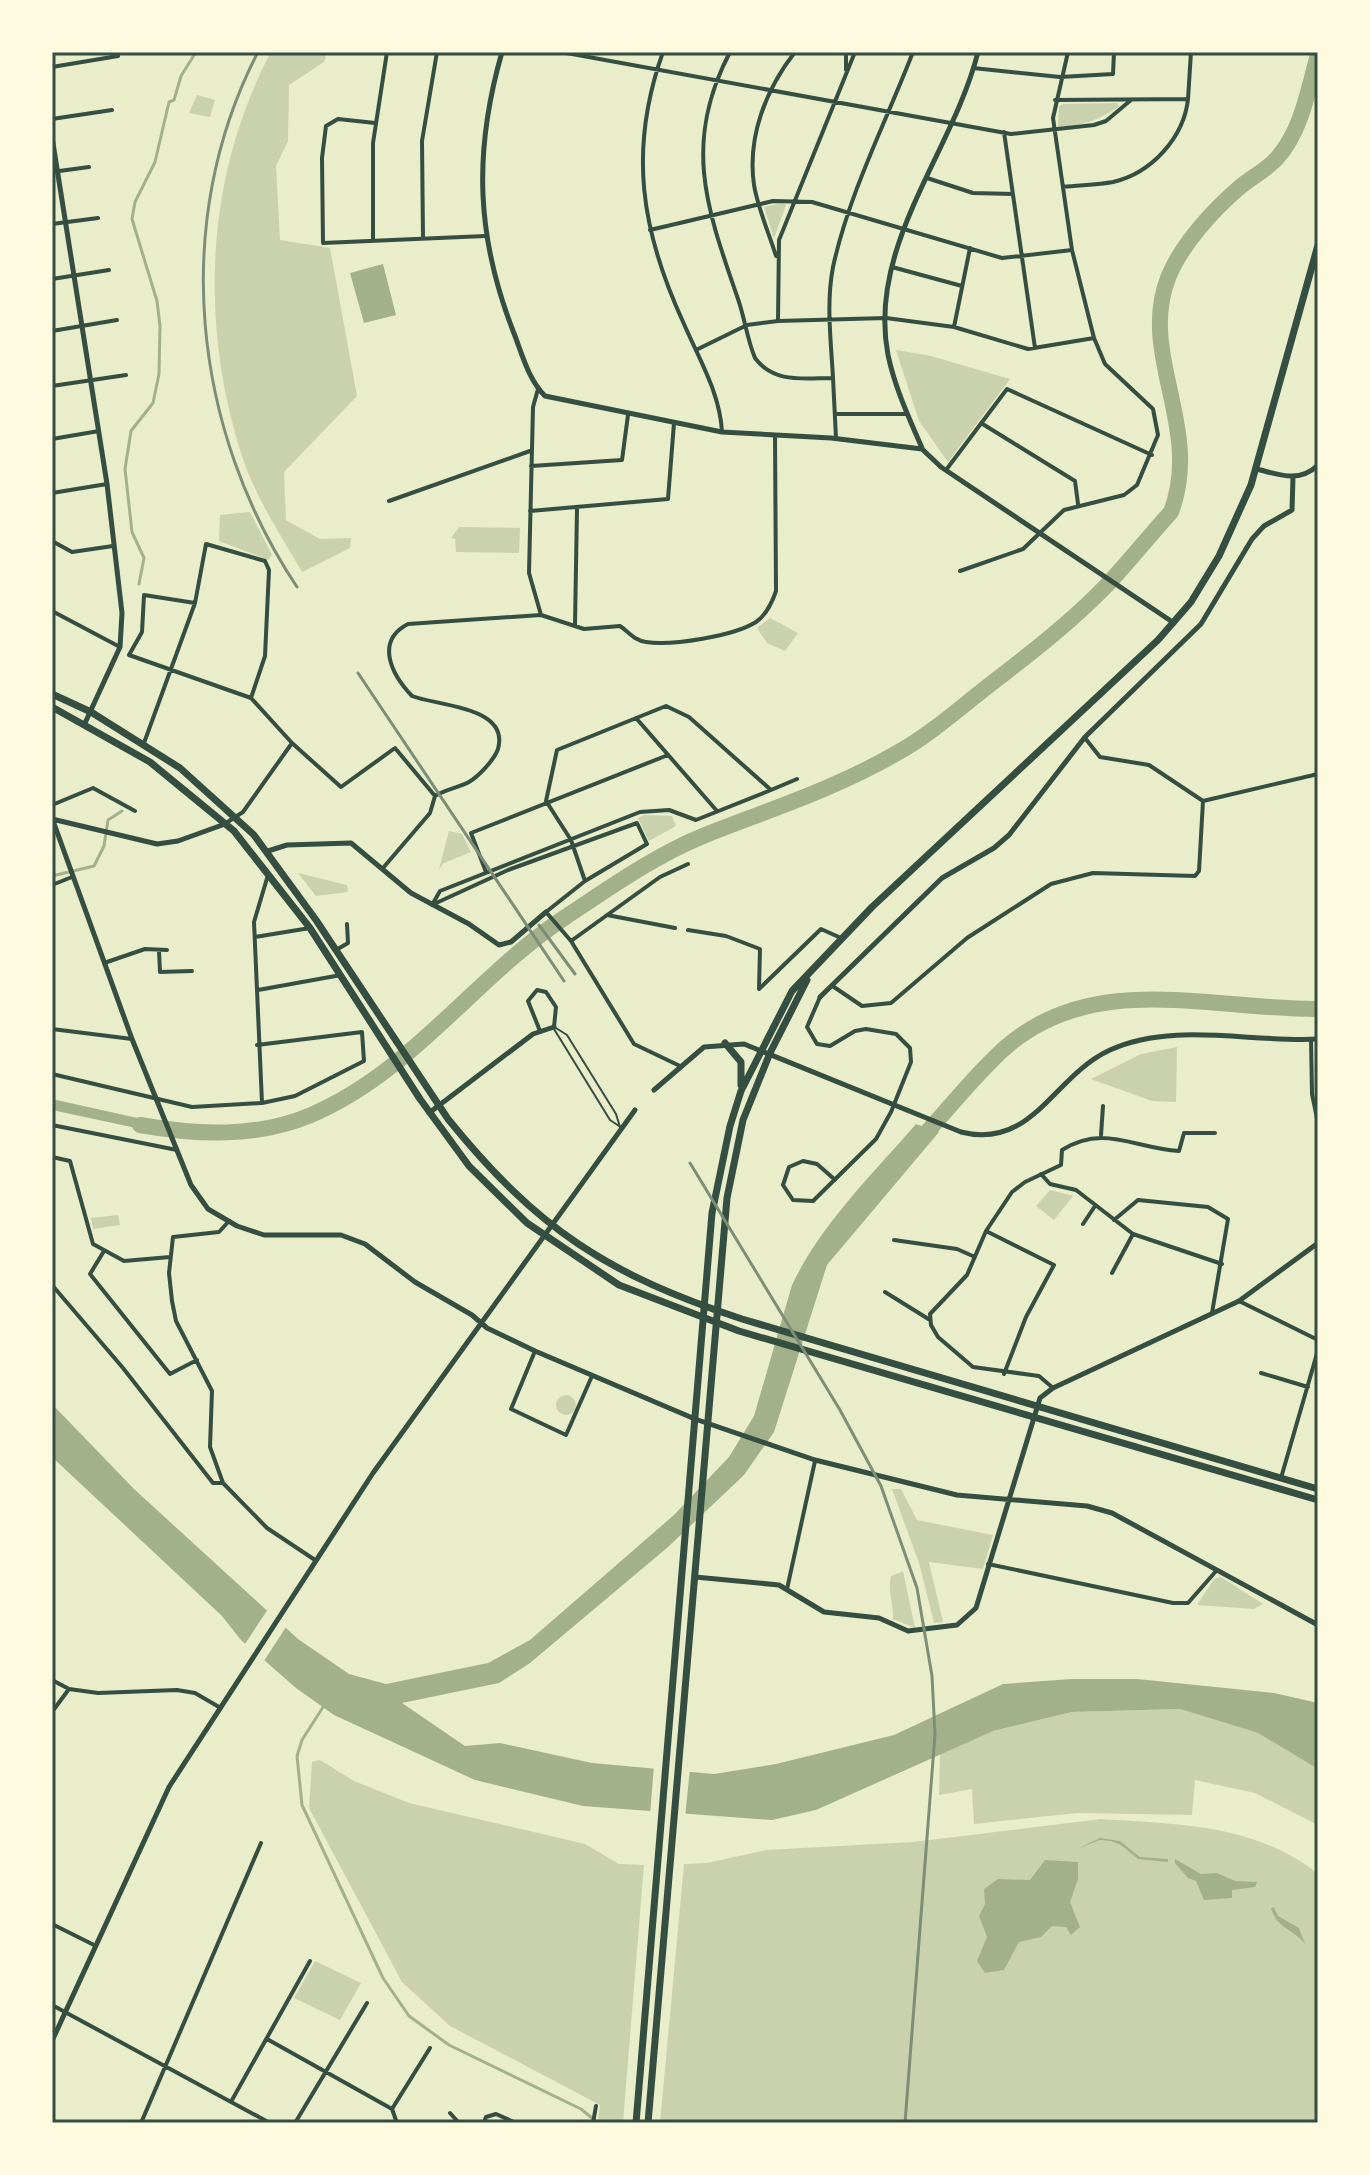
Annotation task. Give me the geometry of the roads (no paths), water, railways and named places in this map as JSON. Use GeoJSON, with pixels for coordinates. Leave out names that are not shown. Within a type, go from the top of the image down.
{"type":"FeatureCollection","features":[{"type":"Feature","properties":{"kind":"main road"},"geometry":{"type":"LineString","coordinates":[[636,2123],[704,1306],[717,1179],[741,1091],[760,1048],[792,991],[808,978],[841,938],[1175,623],[1219,556],[1257,469],[1318,245]]}},
{"type":"Feature","properties":{"kind":"main road"},"geometry":{"type":"LineString","coordinates":[[52,694],[91,712],[144,743],[180,768],[237,818],[268,851],[440,1106],[515,1196],[551,1226],[620,1272],[704,1306],[1318,1489]]}},
{"type":"Feature","properties":{"kind":"main road"},"geometry":{"type":"LineString","coordinates":[[52,707],[150,762],[226,823],[310,928],[429,1113],[493,1191],[545,1235],[619,1285],[716,1324],[1318,1500]]}},
{"type":"Feature","properties":{"kind":"main road"},"geometry":{"type":"LineString","coordinates":[[648,2123],[727,1198],[743,1120],[770,1053],[808,978]]}},
{"type":"Feature","properties":{"kind":"main road"},"geometry":{"type":"LineString","coordinates":[[725,1043],[741,1062],[741,1091]]}},
{"type":"Feature","properties":{"kind":"street"},"geometry":{"type":"LineString","coordinates":[[373,240],[375,123],[387,52]]}},
{"type":"Feature","properties":{"kind":"street"},"geometry":{"type":"LineString","coordinates":[[423,238],[422,141],[437,52]]}},
{"type":"Feature","properties":{"kind":"street"},"geometry":{"type":"LineString","coordinates":[[502,52],[490,98],[482,151],[485,236],[497,288],[538,389],[545,396],[722,432],[836,438],[922,449]]}},
{"type":"Feature","properties":{"kind":"street"},"geometry":{"type":"LineString","coordinates":[[561,52],[1004,132],[1053,132],[1106,121],[1131,100]]}},
{"type":"Feature","properties":{"kind":"street"},"geometry":{"type":"LineString","coordinates":[[663,52],[645,114],[643,196],[668,289],[721,407],[722,432]]}},
{"type":"Feature","properties":{"kind":"street"},"geometry":{"type":"LineString","coordinates":[[730,52],[717,80],[704,130],[703,180],[709,216],[747,325],[751,348],[766,370],[793,379],[833,378]]}},
{"type":"Feature","properties":{"kind":"street"},"geometry":{"type":"LineString","coordinates":[[777,260],[754,186],[754,148],[770,90],[795,52]]}},
{"type":"Feature","properties":{"kind":"street"},"geometry":{"type":"LineString","coordinates":[[846,52],[846,72]]}},
{"type":"Feature","properties":{"kind":"street"},"geometry":{"type":"LineString","coordinates":[[778,321],[779,240],[855,52]]}},
{"type":"Feature","properties":{"kind":"street"},"geometry":{"type":"LineString","coordinates":[[836,438],[829,319],[833,269],[851,212],[913,52]]}},
{"type":"Feature","properties":{"kind":"street"},"geometry":{"type":"LineString","coordinates":[[978,52],[892,267],[886,318],[888,354],[907,414],[922,449],[946,470],[1175,623]]}},
{"type":"Feature","properties":{"kind":"street"},"geometry":{"type":"LineString","coordinates":[[960,571],[1023,549],[1064,510],[1078,504],[1124,495],[1137,485],[1158,435],[1153,409],[1109,371],[1094,338],[1072,250],[1053,132],[1055,100],[1068,52]]}},
{"type":"Feature","properties":{"kind":"street"},"geometry":{"type":"LineString","coordinates":[[973,68],[1060,77],[1113,74],[1114,52]]}},
{"type":"Feature","properties":{"kind":"street"},"geometry":{"type":"LineString","coordinates":[[1063,187],[1114,182],[1132,174],[1166,150],[1186,119],[1191,52]]}},
{"type":"Feature","properties":{"kind":"street"},"geometry":{"type":"LineString","coordinates":[[52,67],[118,56]]}},
{"type":"Feature","properties":{"kind":"street"},"geometry":{"type":"LineString","coordinates":[[1055,100],[1188,99]]}},
{"type":"Feature","properties":{"kind":"street"},"geometry":{"type":"LineString","coordinates":[[52,119],[112,110]]}},
{"type":"Feature","properties":{"kind":"street"},"geometry":{"type":"LineString","coordinates":[[375,123],[329,122],[322,158],[323,243],[485,236]]}},
{"type":"Feature","properties":{"kind":"street"},"geometry":{"type":"LineString","coordinates":[[1004,132],[1035,348]]}},
{"type":"Feature","properties":{"kind":"street"},"geometry":{"type":"LineString","coordinates":[[52,137],[107,484],[122,613],[120,647],[85,723]]}},
{"type":"Feature","properties":{"kind":"street"},"geometry":{"type":"LineString","coordinates":[[55,171],[89,167]]}},
{"type":"Feature","properties":{"kind":"street"},"geometry":{"type":"LineString","coordinates":[[927,178],[973,193],[1013,194]]}},
{"type":"Feature","properties":{"kind":"street"},"geometry":{"type":"LineString","coordinates":[[650,230],[794,200],[906,227],[1002,258],[1072,250]]}},
{"type":"Feature","properties":{"kind":"street"},"geometry":{"type":"LineString","coordinates":[[52,224],[98,218]]}},
{"type":"Feature","properties":{"kind":"street"},"geometry":{"type":"LineString","coordinates":[[954,327],[970,248]]}},
{"type":"Feature","properties":{"kind":"street"},"geometry":{"type":"LineString","coordinates":[[892,267],[962,286]]}},
{"type":"Feature","properties":{"kind":"street"},"geometry":{"type":"LineString","coordinates":[[52,279],[109,270]]}},
{"type":"Feature","properties":{"kind":"street"},"geometry":{"type":"LineString","coordinates":[[696,350],[747,325],[829,319],[886,318],[954,327],[1028,349],[1094,338]]}},
{"type":"Feature","properties":{"kind":"street"},"geometry":{"type":"LineString","coordinates":[[52,331],[117,320]]}},
{"type":"Feature","properties":{"kind":"street"},"geometry":{"type":"LineString","coordinates":[[52,386],[126,375]]}},
{"type":"Feature","properties":{"kind":"street"},"geometry":{"type":"LineString","coordinates":[[538,389],[531,451],[529,573],[541,615]]}},
{"type":"Feature","properties":{"kind":"street"},"geometry":{"type":"LineString","coordinates":[[946,470],[1007,389],[1152,455]]}},
{"type":"Feature","properties":{"kind":"street"},"geometry":{"type":"LineString","coordinates":[[835,414],[907,414]]}},
{"type":"Feature","properties":{"kind":"street"},"geometry":{"type":"LineString","coordinates":[[531,466],[622,460],[628,415]]}},
{"type":"Feature","properties":{"kind":"street"},"geometry":{"type":"LineString","coordinates":[[530,511],[668,499],[674,423]]}},
{"type":"Feature","properties":{"kind":"street"},"geometry":{"type":"LineString","coordinates":[[981,423],[1075,481],[1078,504]]}},
{"type":"Feature","properties":{"kind":"street"},"geometry":{"type":"LineString","coordinates":[[52,439],[99,431]]}},
{"type":"Feature","properties":{"kind":"street"},"geometry":{"type":"LineString","coordinates":[[383,868],[430,813],[435,796],[451,786],[470,781],[495,757],[499,745],[492,723],[472,711],[412,696],[388,659],[387,650],[393,634],[408,624],[541,615],[584,629],[620,626],[636,639],[657,642],[731,632],[762,617],[776,591],[775,435]]}},
{"type":"Feature","properties":{"kind":"street"},"geometry":{"type":"LineString","coordinates":[[389,501],[531,451]]}},
{"type":"Feature","properties":{"kind":"street"},"geometry":{"type":"LineString","coordinates":[[1257,469],[1293,477],[1311,472],[1318,465]]}},
{"type":"Feature","properties":{"kind":"street"},"geometry":{"type":"LineString","coordinates":[[833,1178],[813,1162],[803,1161],[789,1167],[783,1185],[793,1200],[808,1203],[821,1195],[833,1178],[876,1139],[894,1106],[911,1062],[906,1041],[896,1034],[866,1029],[855,1031],[830,1046],[817,1044],[807,1027],[820,997],[834,987],[942,878],[1001,843],[1036,804],[1085,737],[1201,624],[1252,539],[1264,526],[1292,510],[1293,477]]}},
{"type":"Feature","properties":{"kind":"street"},"geometry":{"type":"LineString","coordinates":[[52,493],[107,484]]}},
{"type":"Feature","properties":{"kind":"street"},"geometry":{"type":"LineString","coordinates":[[575,626],[577,508]]}},
{"type":"Feature","properties":{"kind":"street"},"geometry":{"type":"LineString","coordinates":[[52,541],[72,552],[116,546]]}},
{"type":"Feature","properties":{"kind":"street"},"geometry":{"type":"LineString","coordinates":[[144,743],[195,603],[206,544],[265,561],[269,570],[265,656],[251,698]]}},
{"type":"Feature","properties":{"kind":"street"},"geometry":{"type":"LineString","coordinates":[[195,603],[144,595],[142,632],[129,655],[251,698],[292,743],[341,787],[395,748],[435,796]]}},
{"type":"Feature","properties":{"kind":"street"},"geometry":{"type":"LineString","coordinates":[[52,611],[120,647]]}},
{"type":"Feature","properties":{"kind":"street"},"geometry":{"type":"LineString","coordinates":[[585,881],[575,848],[546,801],[557,750],[666,706],[689,717],[771,790]]}},
{"type":"Feature","properties":{"kind":"street"},"geometry":{"type":"LineString","coordinates":[[636,718],[717,811]]}},
{"type":"Feature","properties":{"kind":"street"},"geometry":{"type":"LineString","coordinates":[[1085,737],[1094,754],[1149,765],[1203,801],[1318,774]]}},
{"type":"Feature","properties":{"kind":"street"},"geometry":{"type":"LineString","coordinates":[[52,819],[167,844],[237,818],[292,743]]}},
{"type":"Feature","properties":{"kind":"street"},"geometry":{"type":"LineString","coordinates":[[486,872],[471,833],[668,755]]}},
{"type":"Feature","properties":{"kind":"street"},"geometry":{"type":"LineString","coordinates":[[432,905],[440,891],[640,812],[669,810],[696,820],[797,779]]}},
{"type":"Feature","properties":{"kind":"street"},"geometry":{"type":"LineString","coordinates":[[52,805],[93,788],[135,811]]}},
{"type":"Feature","properties":{"kind":"street"},"geometry":{"type":"LineString","coordinates":[[834,987],[862,1006],[891,1003],[994,919],[1035,892],[1071,877],[1117,872],[1195,876],[1199,871],[1203,801]]}},
{"type":"Feature","properties":{"kind":"street"},"geometry":{"type":"LineString","coordinates":[[52,819],[132,1039],[191,1185],[208,1209],[264,1235],[341,1235],[365,1244],[415,1282],[487,1328],[695,1419],[815,1460],[957,1495],[1087,1506],[1112,1513],[1318,1625]]}},
{"type":"Feature","properties":{"kind":"street"},"geometry":{"type":"LineString","coordinates":[[268,851],[287,845],[351,843],[411,893],[432,905],[469,924],[499,945],[511,942],[585,881],[647,844],[637,823],[508,870],[432,905]]}},
{"type":"Feature","properties":{"kind":"street"},"geometry":{"type":"LineString","coordinates":[[569,940],[660,877],[688,864]]}},
{"type":"Feature","properties":{"kind":"street"},"geometry":{"type":"LineString","coordinates":[[52,885],[71,872]]}},
{"type":"Feature","properties":{"kind":"street"},"geometry":{"type":"LineString","coordinates":[[262,1103],[257,1045],[254,922],[268,873]]}},
{"type":"Feature","properties":{"kind":"street"},"geometry":{"type":"LineString","coordinates":[[548,914],[569,940],[634,1044],[680,1066]]}},
{"type":"Feature","properties":{"kind":"street"},"geometry":{"type":"LineString","coordinates":[[606,914],[675,928]]}},
{"type":"Feature","properties":{"kind":"street"},"geometry":{"type":"LineString","coordinates":[[336,950],[348,943],[347,924]]}},
{"type":"Feature","properties":{"kind":"street"},"geometry":{"type":"LineString","coordinates":[[255,937],[310,928]]}},
{"type":"Feature","properties":{"kind":"street"},"geometry":{"type":"LineString","coordinates":[[688,930],[726,936],[760,949],[759,989],[821,929],[841,938]]}},
{"type":"Feature","properties":{"kind":"street"},"geometry":{"type":"LineString","coordinates":[[104,963],[145,949],[167,950]]}},
{"type":"Feature","properties":{"kind":"street"},"geometry":{"type":"LineString","coordinates":[[159,950],[160,972],[192,971]]}},
{"type":"Feature","properties":{"kind":"street"},"geometry":{"type":"LineString","coordinates":[[258,990],[341,975]]}},
{"type":"Feature","properties":{"kind":"street"},"geometry":{"type":"LineString","coordinates":[[429,1113],[540,1031],[554,1027],[556,1007],[546,992],[537,990],[528,1001],[540,1031]]}},
{"type":"Feature","properties":{"kind":"street"},"geometry":{"type":"LineString","coordinates":[[52,1029],[132,1039]]}},
{"type":"Feature","properties":{"kind":"street"},"geometry":{"type":"LineString","coordinates":[[52,1074],[158,1103],[192,1107],[262,1103],[295,1096],[364,1061],[362,1032],[257,1045]]}},
{"type":"Feature","properties":{"kind":"street"},"geometry":{"type":"LineString","coordinates":[[654,1090],[704,1047],[725,1043],[760,1048],[961,1132],[978,1136],[995,1135],[1019,1126],[1038,1112],[1074,1073],[1110,1050],[1134,1042],[1161,1036],[1314,1039],[1312,1094],[1318,1123]]}},
{"type":"Feature","properties":{"kind":"street"},"geometry":{"type":"LineString","coordinates":[[1101,1135],[1103,1106]]}},
{"type":"Feature","properties":{"kind":"street"},"geometry":{"type":"LineString","coordinates":[[52,2041],[169,1787],[219,1707],[308,1570],[481,1322],[635,1110]]}},
{"type":"Feature","properties":{"kind":"street"},"geometry":{"type":"LineString","coordinates":[[52,1125],[177,1148]]}},
{"type":"Feature","properties":{"kind":"street"},"geometry":{"type":"LineString","coordinates":[[930,1320],[935,1307],[967,1275],[986,1231],[1012,1192],[1061,1165],[1062,1150],[1076,1142],[1101,1135],[1152,1149],[1179,1151],[1184,1133],[1215,1133]]}},
{"type":"Feature","properties":{"kind":"street"},"geometry":{"type":"LineString","coordinates":[[52,1157],[70,1161],[93,1244],[124,1261],[170,1257]]}},
{"type":"Feature","properties":{"kind":"street"},"geometry":{"type":"LineString","coordinates":[[1041,1174],[1050,1184],[1076,1190],[1133,1234],[1222,1264]]}},
{"type":"Feature","properties":{"kind":"street"},"geometry":{"type":"LineString","coordinates":[[1114,1220],[1138,1200],[1208,1207],[1228,1219],[1212,1313]]}},
{"type":"Feature","properties":{"kind":"street"},"geometry":{"type":"LineString","coordinates":[[1083,1224],[1096,1205]]}},
{"type":"Feature","properties":{"kind":"street"},"geometry":{"type":"LineString","coordinates":[[229,1221],[219,1232],[173,1237],[169,1273],[176,1321],[212,1391],[210,1447],[223,1483],[267,1528],[315,1560]]}},
{"type":"Feature","properties":{"kind":"street"},"geometry":{"type":"LineString","coordinates":[[986,1231],[1054,1265],[1026,1317],[1004,1374]]}},
{"type":"Feature","properties":{"kind":"street"},"geometry":{"type":"LineString","coordinates":[[1112,1273],[1133,1234]]}},
{"type":"Feature","properties":{"kind":"street"},"geometry":{"type":"LineString","coordinates":[[894,1240],[957,1249],[975,1257]]}},
{"type":"Feature","properties":{"kind":"street"},"geometry":{"type":"LineString","coordinates":[[694,1577],[779,1585],[824,1612],[879,1618],[908,1631],[957,1625],[976,1608],[1037,1405],[1053,1388],[1239,1301],[1318,1243]]}},
{"type":"Feature","properties":{"kind":"street"},"geometry":{"type":"LineString","coordinates":[[105,1250],[90,1274],[170,1374],[197,1360]]}},
{"type":"Feature","properties":{"kind":"street"},"geometry":{"type":"LineString","coordinates":[[52,1285],[123,1368],[213,1483],[223,1483]]}},
{"type":"Feature","properties":{"kind":"street"},"geometry":{"type":"LineString","coordinates":[[885,1292],[930,1320],[938,1337],[973,1367],[1004,1374],[1039,1376],[1053,1388]]}},
{"type":"Feature","properties":{"kind":"street"},"geometry":{"type":"LineString","coordinates":[[1239,1301],[1318,1340]]}},
{"type":"Feature","properties":{"kind":"street"},"geometry":{"type":"LineString","coordinates":[[1281,1478],[1318,1350]]}},
{"type":"Feature","properties":{"kind":"street"},"geometry":{"type":"LineString","coordinates":[[535,1351],[511,1409],[566,1435],[592,1376]]}},
{"type":"Feature","properties":{"kind":"street"},"geometry":{"type":"LineString","coordinates":[[1261,1373],[1308,1387]]}},
{"type":"Feature","properties":{"kind":"street"},"geometry":{"type":"LineString","coordinates":[[787,1591],[815,1460]]}},
{"type":"Feature","properties":{"kind":"street"},"geometry":{"type":"LineString","coordinates":[[988,1564],[1173,1603],[1188,1603],[1217,1570]]}},
{"type":"Feature","properties":{"kind":"street"},"geometry":{"type":"LineString","coordinates":[[52,1680],[69,1689],[98,1693],[177,1690],[195,1693],[219,1707]]}},
{"type":"Feature","properties":{"kind":"street"},"geometry":{"type":"LineString","coordinates":[[52,1712],[69,1689]]}},
{"type":"Feature","properties":{"kind":"street"},"geometry":{"type":"LineString","coordinates":[[141,2123],[261,1843]]}},
{"type":"Feature","properties":{"kind":"street"},"geometry":{"type":"LineString","coordinates":[[52,1924],[96,1946]]}},
{"type":"Feature","properties":{"kind":"street"},"geometry":{"type":"LineString","coordinates":[[232,2100],[310,1961]]}},
{"type":"Feature","properties":{"kind":"street"},"geometry":{"type":"LineString","coordinates":[[295,2123],[367,2003]]}},
{"type":"Feature","properties":{"kind":"street"},"geometry":{"type":"LineString","coordinates":[[52,2005],[270,2123]]}},
{"type":"Feature","properties":{"kind":"street"},"geometry":{"type":"LineString","coordinates":[[267,2039],[392,2109],[397,2123]]}},
{"type":"Feature","properties":{"kind":"street"},"geometry":{"type":"LineString","coordinates":[[392,2109],[430,2048]]}},
{"type":"Feature","properties":{"kind":"street"},"geometry":{"type":"LineString","coordinates":[[593,2123],[596,2106]]}},
{"type":"Feature","properties":{"kind":"street"},"geometry":{"type":"LineString","coordinates":[[450,2113],[459,2123]]}},
{"type":"Feature","properties":{"kind":"street"},"geometry":{"type":"LineString","coordinates":[[484,2123],[486,2117],[496,2114],[516,2123]]}},
{"type":"Feature","properties":{"kind":"lane"},"geometry":{"type":"LineString","coordinates":[[554,1027],[610,1120],[620,1127]]}},
{"type":"Feature","properties":{"kind":"lane"},"geometry":{"type":"LineString","coordinates":[[554,1027],[567,1035],[616,1114],[620,1127]]}},
{"type":"Feature","properties":{"kind":"waterway"},"geometry":{"type":"LineString","coordinates":[[139,584],[144,558],[132,532],[125,469],[131,431],[153,403],[159,374],[160,326],[157,301],[132,219],[135,202],[155,162],[169,102],[174,100],[181,76],[196,52]]}},
{"type":"Feature","properties":{"kind":"waterway"},"geometry":{"type":"LineString","coordinates":[[140,1125],[183,1131],[248,1131],[270,1128],[311,1115],[347,1097],[412,1050],[531,942],[597,896],[685,844],[826,788],[897,753],[946,720],[1078,613],[1114,578],[1171,512],[1179,481],[1180,451],[1160,335],[1161,307],[1168,278],[1189,241],[1209,217],[1240,187],[1274,161],[1286,146],[1303,109],[1318,55]]}},
{"type":"Feature","properties":{"kind":"waterway"},"geometry":{"type":"LineString","coordinates":[[52,876],[94,866],[104,846],[108,820],[122,811]]}},
{"type":"Feature","properties":{"kind":"waterway"},"geometry":{"type":"LineString","coordinates":[[915,1145],[1006,1047],[1041,1023],[1078,1009],[1116,1001],[1156,1000],[1318,1009]]}},
{"type":"Feature","properties":{"kind":"waterway"},"geometry":{"type":"LineString","coordinates":[[325,1704],[302,1740],[297,1756],[302,1805],[383,1978],[409,2016],[449,2045],[581,2109],[598,2123]]}},
{"type":"Feature","properties":{"kind":"railway"},"geometry":{"type":"LineString","coordinates":[[258,52],[230,117],[212,185],[204,254],[205,324],[215,393],[234,461],[262,526],[297,587]]}},
{"type":"Feature","properties":{"kind":"railway"},"geometry":{"type":"LineString","coordinates":[[358,673],[564,981]]}},
{"type":"Feature","properties":{"kind":"railway"},"geometry":{"type":"LineString","coordinates":[[539,925],[575,974]]}},
{"type":"Feature","properties":{"kind":"railway"},"geometry":{"type":"LineString","coordinates":[[690,1163],[840,1410],[881,1486],[917,1588],[932,1676],[935,1734],[905,2123]]}}]}
